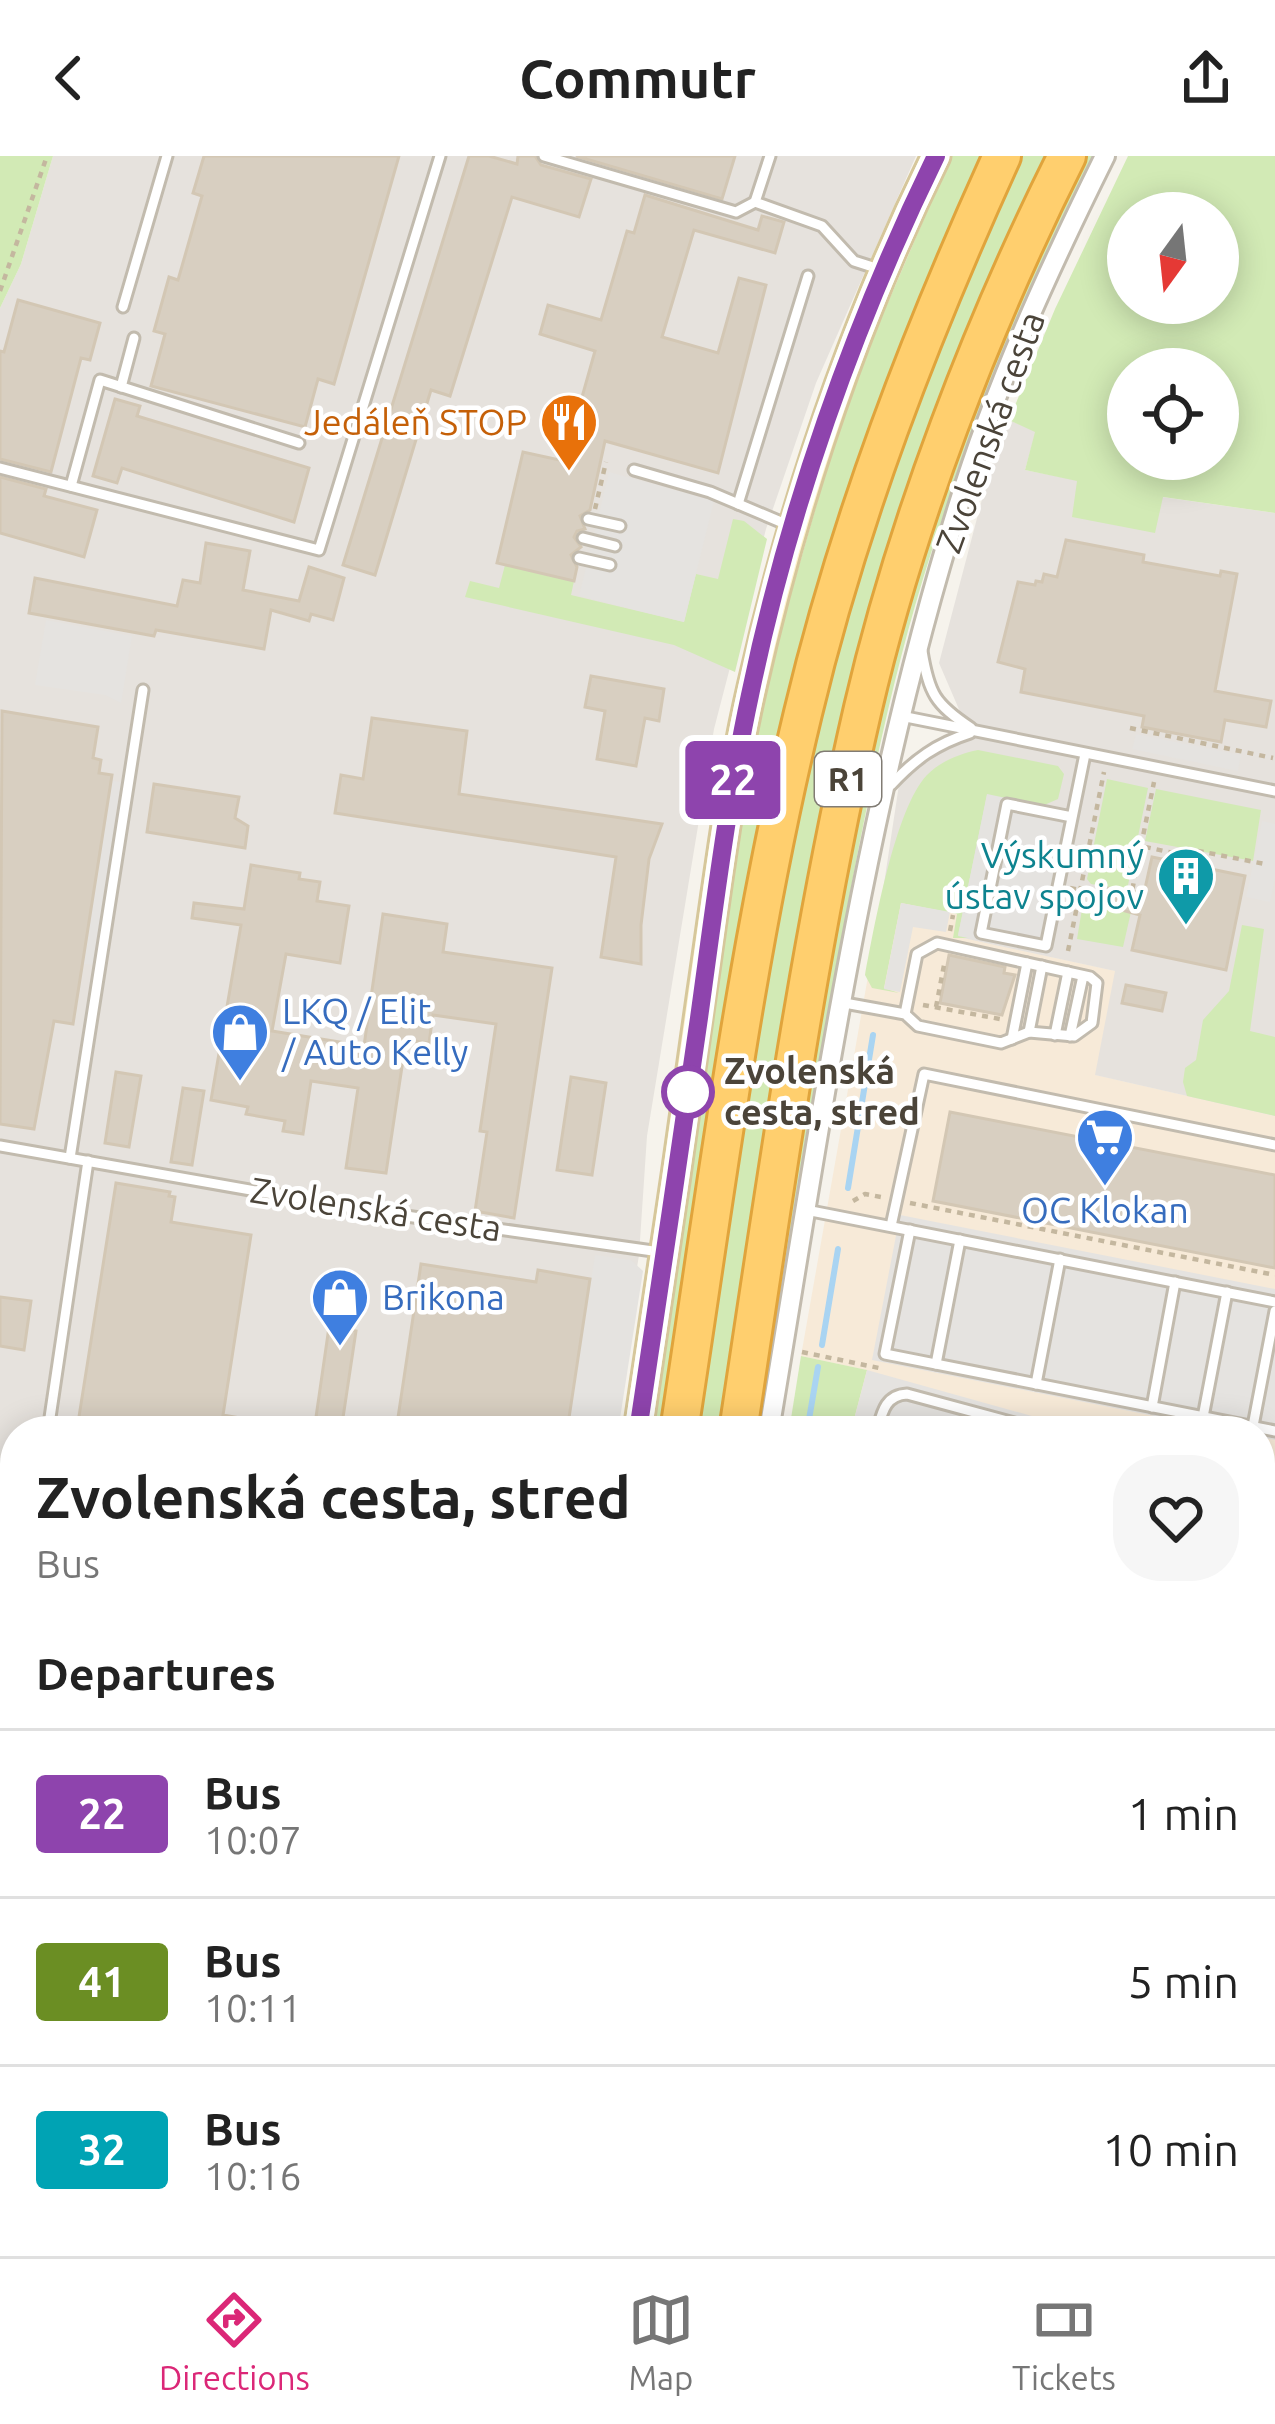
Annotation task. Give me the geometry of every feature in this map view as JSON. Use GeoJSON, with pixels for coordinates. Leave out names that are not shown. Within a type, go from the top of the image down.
{"type":"FeatureCollection","features":[{"type":"Feature","properties":{"kind":"highway","name":"R1"},"geometry":{"type":"LineString","coordinates":[[681,1416],[754,955],[804,708],[888,430],[1002,156]]}},
{"type":"Feature","properties":{"kind":"highway","name":"R1"},"geometry":{"type":"LineString","coordinates":[[740,1416],[814,949],[864,705],[911,537],[947,437],[1067,156]]}},
{"type":"Feature","properties":{"kind":"main road"},"geometry":{"type":"LineString","coordinates":[[640,1416],[732,785],[751,690],[822,436],[885,270],[936,156]]}},
{"type":"Feature","properties":{"kind":"street","name":"Zvolenská cesta"},"geometry":{"type":"LineString","coordinates":[[772,1416],[838,1001],[920,637],[959,502],[1002,387],[1105,156]]}},
{"type":"Feature","properties":{"kind":"lane"},"geometry":{"type":"LineString","coordinates":[[123,307],[167,156]]}},
{"type":"Feature","properties":{"kind":"lane"},"geometry":{"type":"LineString","coordinates":[[0,468],[319,550],[440,156]]}},
{"type":"Feature","properties":{"kind":"lane"},"geometry":{"type":"LineString","coordinates":[[544,156],[736,212],[755,202],[770,156]]}},
{"type":"Feature","properties":{"kind":"lane"},"geometry":{"type":"LineString","coordinates":[[755,202],[822,226],[854,261],[885,270]]}},
{"type":"Feature","properties":{"kind":"lane"},"geometry":{"type":"LineString","coordinates":[[738,504],[808,276]]}},
{"type":"Feature","properties":{"kind":"lane"},"geometry":{"type":"LineString","coordinates":[[121,387],[134,338]]}},
{"type":"Feature","properties":{"kind":"lane"},"geometry":{"type":"LineString","coordinates":[[71,486],[100,380],[299,443]]}},
{"type":"Feature","properties":{"kind":"lane"},"geometry":{"type":"LineString","coordinates":[[634,470],[738,504],[793,528]]}},
{"type":"Feature","properties":{"kind":"lane"},"geometry":{"type":"LineString","coordinates":[[588,519],[620,526]]}},
{"type":"Feature","properties":{"kind":"lane"},"geometry":{"type":"LineString","coordinates":[[583,538],[615,546]]}},
{"type":"Feature","properties":{"kind":"lane"},"geometry":{"type":"LineString","coordinates":[[579,558],[610,565]]}},
{"type":"Feature","properties":{"kind":"lane"},"geometry":{"type":"LineString","coordinates":[[920,637],[927,685],[941,708],[975,731]]}},
{"type":"Feature","properties":{"kind":"lane"},"geometry":{"type":"LineString","coordinates":[[70,1158],[143,690]]}},
{"type":"Feature","properties":{"kind":"lane"},"geometry":{"type":"LineString","coordinates":[[901,716],[1275,791]]}},
{"type":"Feature","properties":{"kind":"lane"},"geometry":{"type":"LineString","coordinates":[[882,796],[913,760],[942,742],[975,731]]}},
{"type":"Feature","properties":{"kind":"lane"},"geometry":{"type":"LineString","coordinates":[[981,933],[1046,946],[1085,754]]}},
{"type":"Feature","properties":{"kind":"lane"},"geometry":{"type":"LineString","coordinates":[[978,952],[1007,804],[1072,818]]}},
{"type":"Feature","properties":{"kind":"lane"},"geometry":{"type":"LineString","coordinates":[[838,1001],[905,1014],[918,1026],[1001,1042],[1029,1032],[1070,1036],[1092,1023],[1099,994],[1097,982],[1083,976],[947,945],[927,946],[917,954],[905,1014]]}},
{"type":"Feature","properties":{"kind":"lane"},"geometry":{"type":"LineString","coordinates":[[1012,1039],[1027,963]]}},
{"type":"Feature","properties":{"kind":"lane"},"geometry":{"type":"LineString","coordinates":[[1029,1032],[1042,966]]}},
{"type":"Feature","properties":{"kind":"lane"},"geometry":{"type":"LineString","coordinates":[[1054,1034],[1068,972]]}},
{"type":"Feature","properties":{"kind":"lane"},"geometry":{"type":"LineString","coordinates":[[1070,1036],[1083,976]]}},
{"type":"Feature","properties":{"kind":"lane"},"geometry":{"type":"LineString","coordinates":[[891,1226],[924,1074],[1275,1144]]}},
{"type":"Feature","properties":{"kind":"lane","name":"Zvolenská cesta"},"geometry":{"type":"LineString","coordinates":[[0,1147],[364,1210],[665,1253]]}},
{"type":"Feature","properties":{"kind":"lane"},"geometry":{"type":"LineString","coordinates":[[50,1416],[88,1161]]}},
{"type":"Feature","properties":{"kind":"lane"},"geometry":{"type":"LineString","coordinates":[[806,1210],[1275,1301]]}},
{"type":"Feature","properties":{"kind":"lane"},"geometry":{"type":"LineString","coordinates":[[910,1230],[885,1354],[1198,1416]]}},
{"type":"Feature","properties":{"kind":"lane"},"geometry":{"type":"LineString","coordinates":[[936,1364],[960,1240]]}},
{"type":"Feature","properties":{"kind":"lane"},"geometry":{"type":"LineString","coordinates":[[1036,1384],[1060,1259]]}},
{"type":"Feature","properties":{"kind":"lane"},"geometry":{"type":"LineString","coordinates":[[1152,1407],[1174,1282]]}},
{"type":"Feature","properties":{"kind":"lane"},"geometry":{"type":"LineString","coordinates":[[1203,1416],[1227,1292]]}},
{"type":"Feature","properties":{"kind":"lane"},"geometry":{"type":"LineString","coordinates":[[1254,1416],[1275,1311]]}},
{"type":"Feature","properties":{"kind":"lane"},"geometry":{"type":"LineString","coordinates":[[883,1416],[887,1402],[896,1394],[907,1394],[984,1416]]}},
{"type":"Feature","properties":{"kind":"path"},"geometry":{"type":"LineString","coordinates":[[0,291],[47,156]]}},
{"type":"Feature","properties":{"kind":"path"},"geometry":{"type":"LineString","coordinates":[[1130,728],[1273,758]]}},
{"type":"Feature","properties":{"kind":"path"},"geometry":{"type":"LineString","coordinates":[[1068,951],[1104,772]]}},
{"type":"Feature","properties":{"kind":"path"},"geometry":{"type":"LineString","coordinates":[[1130,901],[1154,782]]}},
{"type":"Feature","properties":{"kind":"path"},"geometry":{"type":"LineString","coordinates":[[1141,846],[1187,856],[1188,848],[1265,865]]}},
{"type":"Feature","properties":{"kind":"path"},"geometry":{"type":"LineString","coordinates":[[1058,886],[1142,904]]}},
{"type":"Feature","properties":{"kind":"path"},"geometry":{"type":"LineString","coordinates":[[918,1004],[1015,1022]]}},
{"type":"Feature","properties":{"kind":"path"},"geometry":{"type":"LineString","coordinates":[[853,1201],[865,1194],[1275,1275]]}},
{"type":"Feature","properties":{"kind":"shaded area"},"geometry":{"type":"Polygon","coordinates":[[[53,156],[916,156],[816,383],[766,529],[714,729],[647,1136],[639,1255],[613,1416],[0,1416],[0,308],[21,264],[53,156]]]}},
{"type":"Feature","properties":{"kind":"shaded area"},"geometry":{"type":"Polygon","coordinates":[[[1009,420],[1036,431],[1025,470],[1275,513],[1275,1116],[1095,1075],[1115,971],[954,936],[959,914],[882,897],[900,778],[960,733],[961,714],[939,663],[991,465],[1009,420]]]}},
{"type":"Feature","properties":{"kind":"shaded area"},"geometry":{"type":"Polygon","coordinates":[[[609,472],[714,501],[684,622],[579,596],[609,472]]]}},
{"type":"Feature","properties":{"kind":"shaded area"},"geometry":{"type":"Polygon","coordinates":[[[46,620],[132,636],[121,703],[105,695],[35,685],[46,620]]]}},
{"type":"Feature","properties":{"kind":"shaded area"},"geometry":{"type":"Polygon","coordinates":[[[1136,734],[1241,755],[1238,771],[1132,749],[1136,734]]]}},
{"type":"Feature","properties":{"kind":"shaded area"},"geometry":{"type":"Polygon","coordinates":[[[92,778],[121,782],[93,965],[63,961],[92,778]]]}},
{"type":"Feature","properties":{"kind":"shaded area"},"geometry":{"type":"Polygon","coordinates":[[[987,794],[1081,814],[1051,955],[958,936],[987,794]]]}},
{"type":"Feature","properties":{"kind":"shaded area"},"geometry":{"type":"Polygon","coordinates":[[[1262,821],[1275,824],[1270,902],[1246,897],[1262,821]]]}},
{"type":"Feature","properties":{"kind":"shaded area"},"geometry":{"type":"Polygon","coordinates":[[[882,897],[959,913],[955,936],[1116,971],[1096,1075],[1275,1116],[1275,1416],[855,1416],[866,1370],[801,1356],[882,897]]]}},
{"type":"Feature","properties":{"kind":"shaded area"},"geometry":{"type":"Polygon","coordinates":[[[901,903],[950,912],[946,932],[913,927],[900,992],[884,989],[901,903]]]}},
{"type":"Feature","properties":{"kind":"shaded area","name":"OC Klokan"},"geometry":{"type":"Polygon","coordinates":[[[900,1215],[1275,1289],[1275,1416],[1154,1416],[872,1360],[900,1215]]]}},
{"type":"Feature","properties":{"kind":"shaded area"},"geometry":{"type":"Polygon","coordinates":[[[595,1255],[631,1260],[643,1271],[620,1416],[569,1416],[595,1255]]]}},
{"type":"Feature","properties":{"kind":"shaded area"},"geometry":{"type":"Polygon","coordinates":[[[867,1370],[1032,1416],[855,1416],[867,1370]]]}},
{"type":"Feature","properties":{"kind":"green space"},"geometry":{"type":"Polygon","coordinates":[[[0,156],[53,156],[21,264],[0,308],[0,156]]]}},
{"type":"Feature","properties":{"kind":"green space"},"geometry":{"type":"Polygon","coordinates":[[[951,156],[982,156],[861,451],[804,634],[757,830],[720,1030],[662,1416],[654,1416],[743,804],[772,660],[832,451],[874,335],[951,156]]]}},
{"type":"Feature","properties":{"kind":"green space"},"geometry":{"type":"Polygon","coordinates":[[[1019,156],[1051,156],[929,447],[727,1416],[697,1416],[761,1002],[802,788],[864,546],[942,333],[1019,156]]]}},
{"type":"Feature","properties":{"kind":"green space"},"geometry":{"type":"Polygon","coordinates":[[[1083,156],[1094,156],[986,399],[905,644],[871,786],[831,992],[760,1416],[753,1416],[836,905],[898,629],[948,473],[998,346],[1083,156]]]}},
{"type":"Feature","properties":{"kind":"green space"},"geometry":{"type":"Polygon","coordinates":[[[1128,156],[1275,156],[1275,513],[1163,497],[1155,533],[1072,517],[1077,481],[1025,470],[1035,432],[1009,420],[1107,200],[1107,324],[1239,324],[1239,192],[1111,192],[1128,156]]]}},
{"type":"Feature","properties":{"kind":"green space"},"geometry":{"type":"Polygon","coordinates":[[[733,519],[744,521],[767,539],[735,672],[674,645],[465,597],[470,581],[499,588],[505,565],[574,581],[571,595],[684,622],[696,574],[718,579],[733,519]]]}},
{"type":"Feature","properties":{"kind":"green space"},"geometry":{"type":"Polygon","coordinates":[[[978,750],[1058,766],[1064,774],[1058,799],[1042,806],[987,795],[958,935],[972,938],[953,938],[957,914],[901,903],[884,988],[899,993],[872,988],[865,975],[887,870],[905,814],[932,770],[978,750]]]}},
{"type":"Feature","properties":{"kind":"green space"},"geometry":{"type":"Polygon","coordinates":[[[1107,779],[1148,788],[1127,890],[1091,884],[1087,879],[1107,779]]]}},
{"type":"Feature","properties":{"kind":"green space"},"geometry":{"type":"Polygon","coordinates":[[[1156,789],[1261,810],[1253,861],[1145,841],[1156,789]]]}},
{"type":"Feature","properties":{"kind":"green space"},"geometry":{"type":"Polygon","coordinates":[[[1083,903],[1131,912],[1123,947],[1077,939],[1083,903]]]}},
{"type":"Feature","properties":{"kind":"green space"},"geometry":{"type":"Polygon","coordinates":[[[1242,925],[1264,929],[1250,1031],[1275,1037],[1275,1116],[1187,1096],[1183,1082],[1185,1068],[1196,1060],[1203,1020],[1229,991],[1242,925]]]}},
{"type":"Feature","properties":{"kind":"green space"},"geometry":{"type":"Polygon","coordinates":[[[801,1356],[867,1370],[855,1416],[791,1416],[801,1356]]]}},
{"type":"Feature","properties":{"kind":"building"},"geometry":{"type":"Polygon","coordinates":[[[204,156],[399,156],[334,384],[318,379],[305,427],[151,386],[165,334],[154,331],[169,277],[178,280],[202,196],[193,193],[204,156]]]}},
{"type":"Feature","properties":{"kind":"building"},"geometry":{"type":"Polygon","coordinates":[[[469,156],[517,164],[518,156],[535,156],[541,165],[591,179],[579,217],[512,197],[450,396],[431,390],[375,575],[343,565],[469,156]]]}},
{"type":"Feature","properties":{"kind":"building"},"geometry":{"type":"Polygon","coordinates":[[[576,156],[735,156],[722,199],[576,156]]]}},
{"type":"Feature","properties":{"kind":"building"},"geometry":{"type":"Polygon","coordinates":[[[645,195],[758,230],[762,216],[784,222],[775,253],[694,230],[662,337],[718,353],[739,278],[766,285],[718,473],[605,441],[590,510],[580,516],[585,529],[574,537],[581,547],[571,555],[577,567],[574,581],[497,563],[523,452],[564,461],[595,351],[540,334],[548,305],[601,320],[627,231],[634,233],[645,195]]]}},
{"type":"Feature","properties":{"kind":"building"},"geometry":{"type":"Polygon","coordinates":[[[18,300],[100,323],[90,360],[81,358],[51,472],[0,459],[0,351],[4,352],[18,300]]]}},
{"type":"Feature","properties":{"kind":"building"},"geometry":{"type":"Polygon","coordinates":[[[115,399],[140,406],[137,416],[309,468],[294,522],[122,468],[117,483],[93,476],[115,399]]]}},
{"type":"Feature","properties":{"kind":"building"},"geometry":{"type":"Polygon","coordinates":[[[0,477],[46,489],[44,496],[97,510],[84,557],[0,533],[0,477]]]}},
{"type":"Feature","properties":{"kind":"building"},"geometry":{"type":"Polygon","coordinates":[[[1066,540],[1144,555],[1143,562],[1220,576],[1221,571],[1237,574],[1215,691],[1271,701],[1266,727],[1225,720],[1221,742],[1142,727],[1144,716],[1021,692],[1025,669],[998,662],[1018,582],[1035,585],[1044,574],[1057,577],[1066,540]]]}},
{"type":"Feature","properties":{"kind":"building"},"geometry":{"type":"Polygon","coordinates":[[[206,543],[250,551],[243,590],[299,601],[309,567],[344,578],[333,620],[311,614],[309,621],[271,610],[264,649],[156,630],[154,636],[29,613],[35,578],[177,606],[183,580],[200,583],[206,543]]]}},
{"type":"Feature","properties":{"kind":"building"},"geometry":{"type":"Polygon","coordinates":[[[591,676],[664,689],[659,721],[645,718],[636,766],[597,759],[605,711],[585,707],[591,676]]]}},
{"type":"Feature","properties":{"kind":"building"},"geometry":{"type":"Polygon","coordinates":[[[2,711],[98,727],[93,758],[101,760],[99,773],[112,775],[73,1024],[54,1021],[34,1129],[0,1124],[2,711]]]}},
{"type":"Feature","properties":{"kind":"building"},"geometry":{"type":"Polygon","coordinates":[[[372,718],[467,731],[459,794],[662,824],[649,859],[641,964],[601,957],[616,857],[335,813],[341,775],[363,779],[372,718]]]}},
{"type":"Feature","properties":{"kind":"building"},"geometry":{"type":"Polygon","coordinates":[[[154,784],[239,797],[235,818],[248,826],[245,848],[147,832],[154,784]]]}},
{"type":"Feature","properties":{"kind":"building","name":"Výskumný ústav spojov"},"geometry":{"type":"Polygon","coordinates":[[[1152,857],[1245,876],[1226,970],[1132,950],[1140,915],[1096,903],[1099,887],[1144,893],[1152,857]]]}},
{"type":"Feature","properties":{"kind":"building"},"geometry":{"type":"Polygon","coordinates":[[[251,865],[300,873],[299,879],[320,882],[317,901],[349,906],[340,963],[286,954],[272,1031],[364,1046],[383,914],[447,924],[443,952],[552,968],[514,1218],[475,1211],[487,1132],[480,1131],[496,1024],[433,1015],[429,1043],[406,1040],[386,1173],[346,1168],[358,1088],[311,1081],[303,1134],[283,1131],[285,1121],[246,1114],[248,1107],[211,1100],[241,925],[192,918],[194,903],[244,909],[251,865]]]}},
{"type":"Feature","properties":{"kind":"building"},"geometry":{"type":"Polygon","coordinates":[[[949,955],[1005,967],[1004,973],[1015,975],[1002,1015],[940,1003],[949,955]]]}},
{"type":"Feature","properties":{"kind":"building"},"geometry":{"type":"Polygon","coordinates":[[[1126,985],[1166,993],[1162,1011],[1122,1003],[1126,985]]]}},
{"type":"Feature","properties":{"kind":"building"},"geometry":{"type":"Polygon","coordinates":[[[116,1072],[141,1076],[129,1147],[105,1143],[116,1072]]]}},
{"type":"Feature","properties":{"kind":"building"},"geometry":{"type":"Polygon","coordinates":[[[571,1077],[606,1083],[592,1175],[557,1170],[571,1077]]]}},
{"type":"Feature","properties":{"kind":"building"},"geometry":{"type":"Polygon","coordinates":[[[183,1088],[204,1091],[192,1165],[171,1162],[183,1088]]]}},
{"type":"Feature","properties":{"kind":"building","name":"OC Klokan"},"geometry":{"type":"Polygon","coordinates":[[[950,1112],[1275,1175],[1275,1268],[933,1201],[950,1112]]]}},
{"type":"Feature","properties":{"kind":"building"},"geometry":{"type":"Polygon","coordinates":[[[116,1183],[170,1192],[175,1197],[171,1222],[251,1235],[223,1415],[229,1416],[79,1416],[116,1183]]]}},
{"type":"Feature","properties":{"kind":"building"},"geometry":{"type":"Polygon","coordinates":[[[421,1264],[536,1282],[538,1270],[590,1279],[569,1416],[398,1416],[421,1264]]]}},
{"type":"Feature","properties":{"kind":"building"},"geometry":{"type":"Polygon","coordinates":[[[0,1297],[31,1301],[24,1350],[0,1346],[0,1297]]]}},
{"type":"Feature","properties":{"kind":"building"},"geometry":{"type":"Polygon","coordinates":[[[329,1327],[356,1331],[343,1416],[316,1416],[329,1327]]]}},
{"type":"Feature","properties":{"kind":"waterway"},"geometry":{"type":"LineString","coordinates":[[848,1188],[873,1035]]}},
{"type":"Feature","properties":{"kind":"waterway"},"geometry":{"type":"LineString","coordinates":[[822,1345],[838,1249]]}},
{"type":"Feature","properties":{"kind":"waterway"},"geometry":{"type":"LineString","coordinates":[[810,1416],[818,1367]]}},
{"type":"Feature","properties":{"kind":"bus line","name":"22"},"geometry":{"type":"LineString","coordinates":[[640,1416],[732,785],[751,690],[822,436],[885,270],[936,156]]}},
{"type":"Feature","properties":{"kind":"place","name":"Jedáleň STOP"},"geometry":{"type":"Point","coordinates":[569,473]}},
{"type":"Feature","properties":{"kind":"place","name":"Výskumný ústav spojov"},"geometry":{"type":"Point","coordinates":[1186,927]}},
{"type":"Feature","properties":{"kind":"place","name":"LKQ / Elit / Auto Kelly"},"geometry":{"type":"Point","coordinates":[240,1083]}},
{"type":"Feature","properties":{"kind":"place","name":"Zvolenská cesta, stred"},"geometry":{"type":"Point","coordinates":[688,1092]}},
{"type":"Feature","properties":{"kind":"place","name":"OC Klokan"},"geometry":{"type":"Point","coordinates":[1105,1188]}},
{"type":"Feature","properties":{"kind":"place","name":"Brikona"},"geometry":{"type":"Point","coordinates":[340,1348]}}]}
